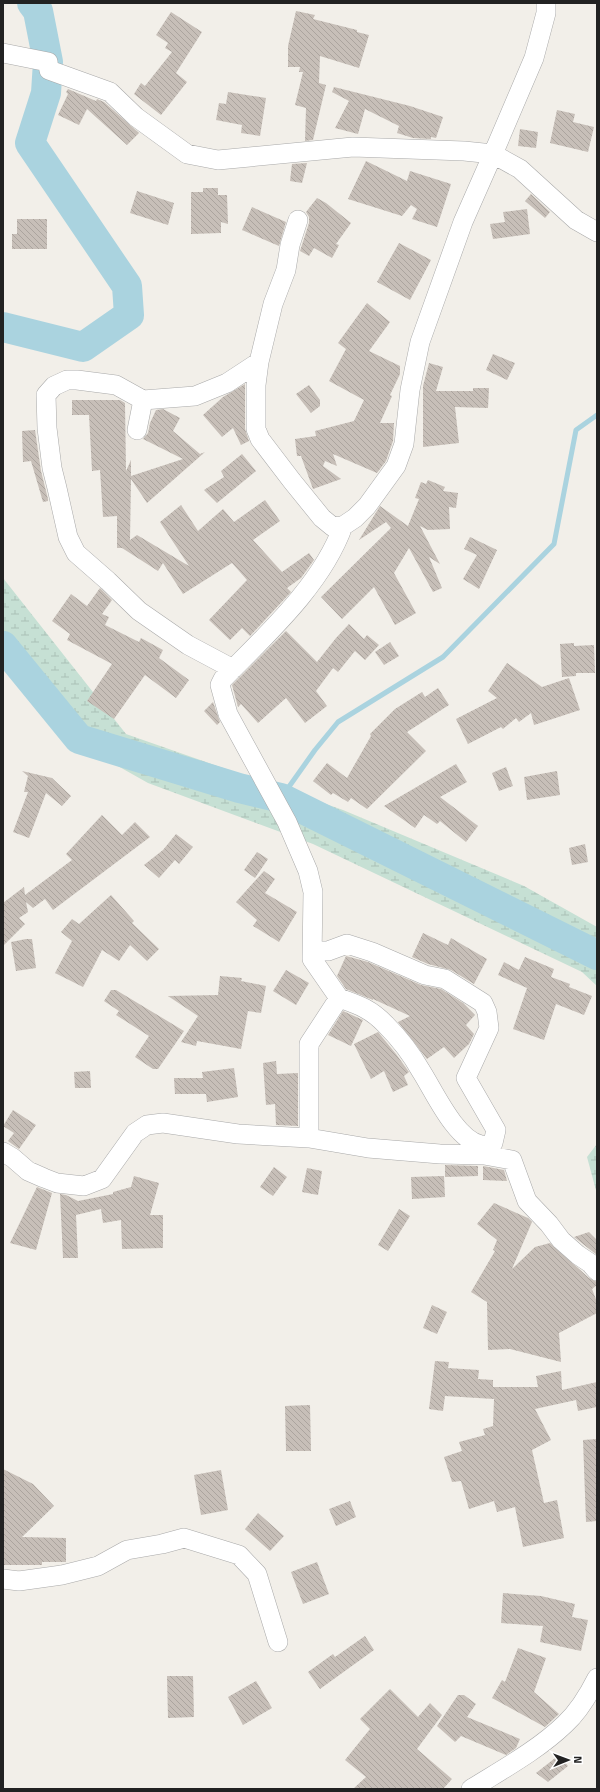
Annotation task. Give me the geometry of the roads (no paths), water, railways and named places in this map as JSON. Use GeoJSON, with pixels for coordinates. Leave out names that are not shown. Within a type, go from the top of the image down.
{"type":"FeatureCollection","features":[{"type":"Feature","properties":{"kind":"street"},"geometry":{"type":"LineString","coordinates":[[298,220],[290,245],[286,270],[273,304],[259,362],[256,385],[256,429],[260,439],[322,518],[334,527],[344,526],[367,506],[396,466],[404,444],[410,390],[420,342],[463,222],[534,58],[546,13],[546,3]]}},
{"type":"Feature","properties":{"kind":"street"},"geometry":{"type":"LineString","coordinates":[[3,53],[48,62],[49,70],[110,92],[136,116],[187,154],[218,160],[353,147],[441,150],[493,154],[520,169],[576,220],[597,232]]}},
{"type":"Feature","properties":{"kind":"street"},"geometry":{"type":"LineString","coordinates":[[233,669],[188,645],[139,611],[76,553],[68,537],[58,488],[52,468],[47,428],[46,395],[54,386],[67,380],[77,380],[116,385],[143,400],[195,396],[227,383],[259,362]]}},
{"type":"Feature","properties":{"kind":"street"},"geometry":{"type":"LineString","coordinates":[[137,430],[143,400]]}},
{"type":"Feature","properties":{"kind":"street"},"geometry":{"type":"LineString","coordinates":[[312,950],[328,951],[347,944],[372,952],[424,975],[445,979],[483,1003],[487,1012],[490,1028],[466,1078],[496,1130],[493,1143],[482,1146],[467,1138],[452,1122],[421,1070],[386,1025],[364,1006],[340,998],[312,959],[312,950],[313,892],[308,871],[287,822],[228,714],[220,685],[223,679],[298,601],[326,564],[339,540],[344,526]]}},
{"type":"Feature","properties":{"kind":"street"},"geometry":{"type":"LineString","coordinates":[[309,1138],[309,1044],[340,998]]}},
{"type":"Feature","properties":{"kind":"street"},"geometry":{"type":"LineString","coordinates":[[3,1152],[14,1158],[28,1171],[44,1178],[57,1183],[84,1186],[102,1179],[135,1133],[147,1125],[163,1123],[238,1134],[309,1138],[368,1148],[440,1154],[484,1155],[512,1160],[527,1201],[549,1224],[561,1240],[590,1263],[597,1271]]}},
{"type":"Feature","properties":{"kind":"street"},"geometry":{"type":"LineString","coordinates":[[3,1579],[19,1581],[62,1575],[98,1566],[127,1550],[162,1544],[184,1538],[239,1555],[256,1574],[278,1642]]}},
{"type":"Feature","properties":{"kind":"street"},"geometry":{"type":"LineString","coordinates":[[471,1789],[534,1750],[565,1724],[578,1709],[597,1678]]}},
{"type":"Feature","properties":{"kind":"waterway"},"geometry":{"type":"LineString","coordinates":[[3,327],[83,347],[129,315],[127,286],[30,143],[46,93],[48,62],[38,11],[32,3]]}},
{"type":"Feature","properties":{"kind":"waterway"},"geometry":{"type":"LineString","coordinates":[[281,798],[315,750],[338,722],[443,657],[554,544],[576,430],[597,415]]}},
{"type":"Feature","properties":{"kind":"waterway"},"geometry":{"type":"LineString","coordinates":[[3,646],[79,739],[239,788],[281,798],[597,955]]}}]}
